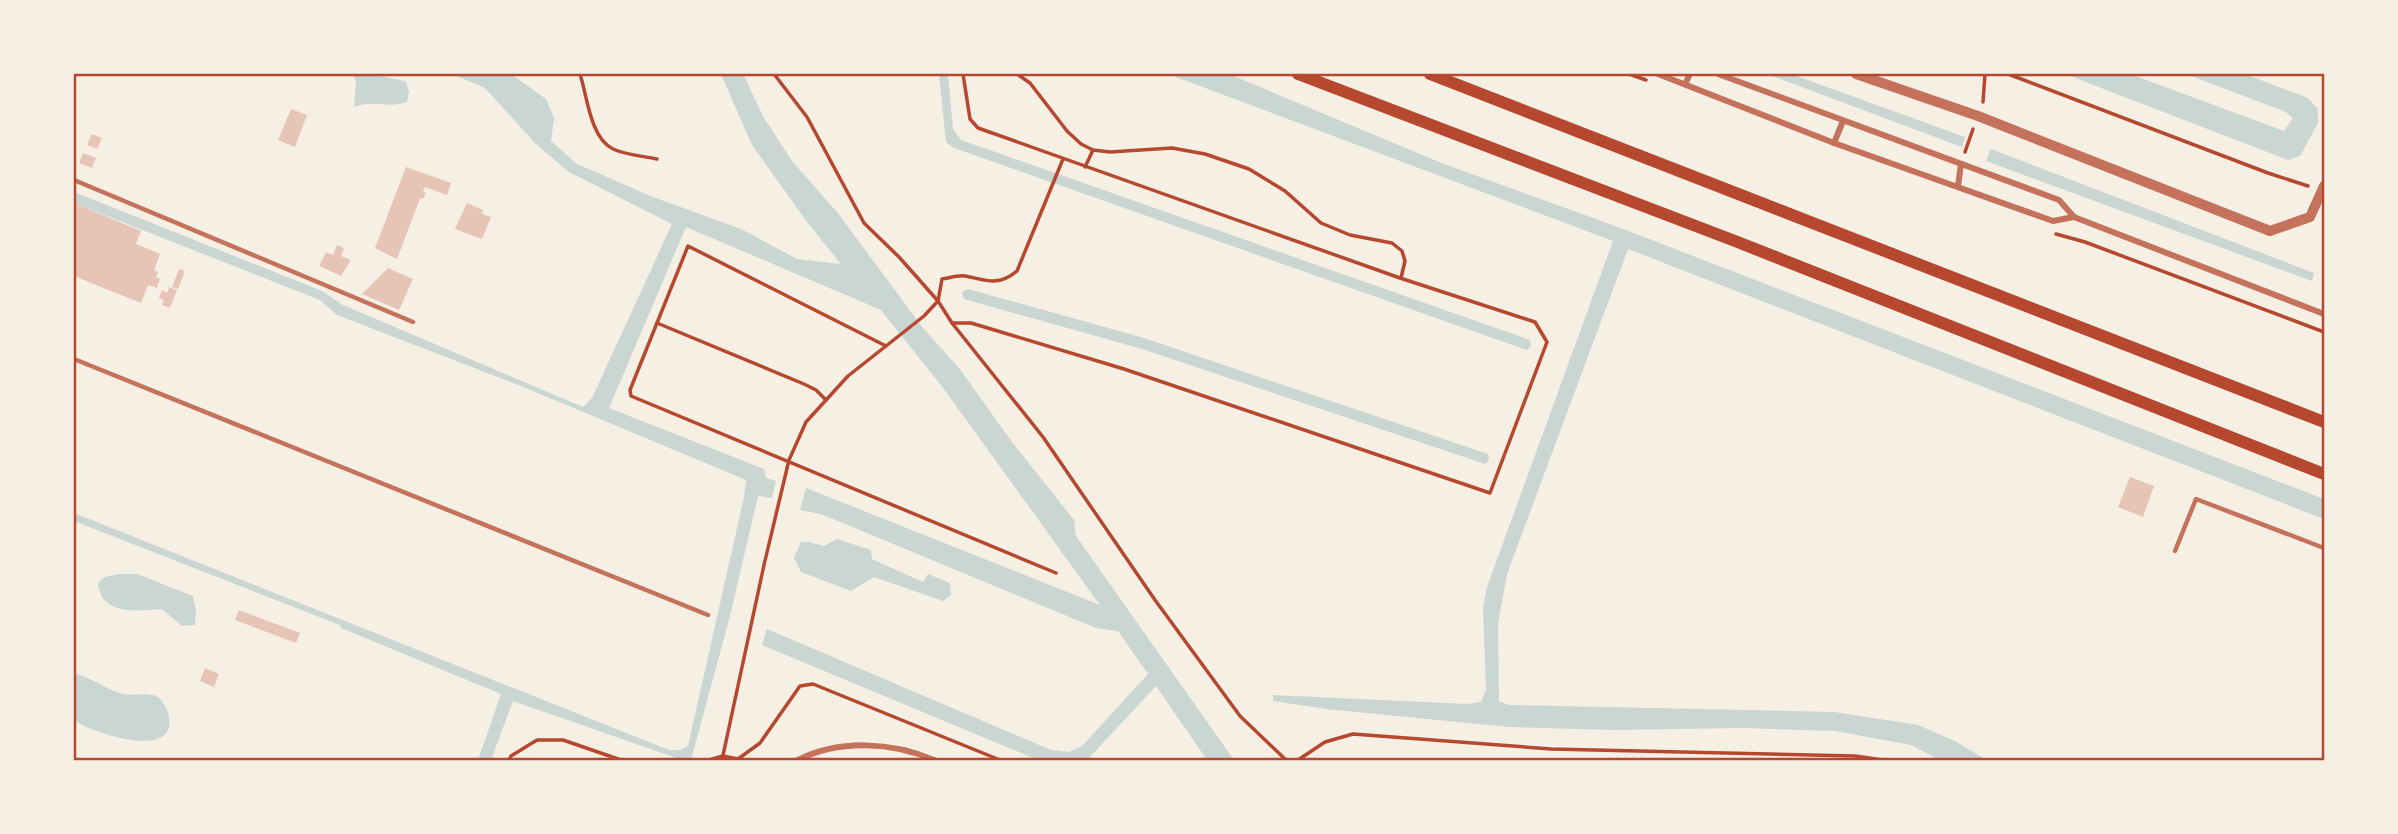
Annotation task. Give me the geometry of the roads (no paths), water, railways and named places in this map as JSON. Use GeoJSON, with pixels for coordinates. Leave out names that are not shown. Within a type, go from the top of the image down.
{"type":"FeatureCollection","features":[{"type":"Feature","properties":{"kind":"main road"},"geometry":{"type":"LineString","coordinates":[[1298,74],[1722,236],[2325,474]]}},
{"type":"Feature","properties":{"kind":"main road"},"geometry":{"type":"LineString","coordinates":[[1430,74],[2325,422]]}},
{"type":"Feature","properties":{"kind":"street"},"geometry":{"type":"LineString","coordinates":[[1658,74],[1834,143],[2053,221],[2074,217]]}},
{"type":"Feature","properties":{"kind":"street"},"geometry":{"type":"LineString","coordinates":[[1685,85],[1690,74]]}},
{"type":"Feature","properties":{"kind":"street"},"geometry":{"type":"LineString","coordinates":[[1718,74],[2059,200],[2074,217],[2325,314]]}},
{"type":"Feature","properties":{"kind":"street"},"geometry":{"type":"LineString","coordinates":[[1856,74],[1978,116],[2270,231],[2310,217],[2324,188]]}},
{"type":"Feature","properties":{"kind":"street"},"geometry":{"type":"LineString","coordinates":[[1834,143],[1843,121]]}},
{"type":"Feature","properties":{"kind":"street"},"geometry":{"type":"LineString","coordinates":[[1958,186],[1961,164]]}},
{"type":"Feature","properties":{"kind":"street"},"geometry":{"type":"LineString","coordinates":[[797,761],[851,746],[894,746],[934,761]]}},
{"type":"Feature","properties":{"kind":"lane"},"geometry":{"type":"LineString","coordinates":[[74,180],[413,322]]}},
{"type":"Feature","properties":{"kind":"lane"},"geometry":{"type":"LineString","coordinates":[[74,359],[708,615]]}},
{"type":"Feature","properties":{"kind":"lane"},"geometry":{"type":"LineString","coordinates":[[2175,551],[2196,499],[2325,548]]}}]}
